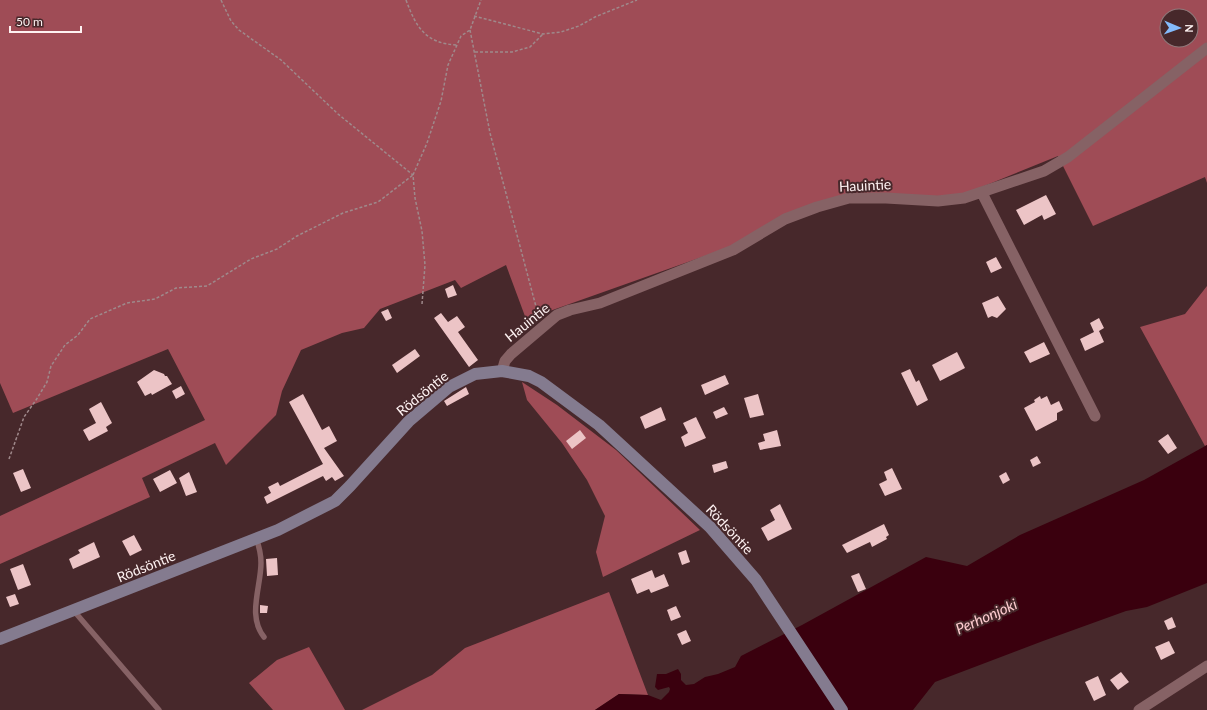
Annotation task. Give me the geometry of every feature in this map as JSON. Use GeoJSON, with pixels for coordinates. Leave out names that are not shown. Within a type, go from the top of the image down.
{"type":"FeatureCollection","features":[{"type":"Feature","properties":{"kind":"street","name":"Hauintie"},"geometry":{"type":"LineString","coordinates":[[502,370],[505,361],[511,354],[557,316],[600,303],[733,250],[786,219],[837,200],[866,197],[952,200],[982,193],[1044,171],[1068,157],[1207,48]]}},
{"type":"Feature","properties":{"kind":"street"},"geometry":{"type":"LineString","coordinates":[[982,193],[1094,416]]}},
{"type":"Feature","properties":{"kind":"street","name":"Rödsöntie"},"geometry":{"type":"LineString","coordinates":[[0,639],[256,538],[320,510],[335,501],[408,421],[449,387],[475,374],[502,370],[528,376],[541,382],[599,425],[710,527],[756,580],[842,710]]}},
{"type":"Feature","properties":{"kind":"street"},"geometry":{"type":"LineString","coordinates":[[1139,710],[1207,666]]}},
{"type":"Feature","properties":{"kind":"lane"},"geometry":{"type":"LineString","coordinates":[[256,538],[261,562],[257,592],[257,622],[259,630],[264,636]]}},
{"type":"Feature","properties":{"kind":"lane"},"geometry":{"type":"LineString","coordinates":[[74,611],[159,710]]}},
{"type":"Feature","properties":{"kind":"path"},"geometry":{"type":"LineString","coordinates":[[221,0],[231,21],[240,30],[281,60],[338,114],[413,175]]}},
{"type":"Feature","properties":{"kind":"path"},"geometry":{"type":"LineString","coordinates":[[406,0],[412,17],[428,38],[443,44],[456,45]]}},
{"type":"Feature","properties":{"kind":"path"},"geometry":{"type":"LineString","coordinates":[[481,0],[470,30],[490,133],[542,328]]}},
{"type":"Feature","properties":{"kind":"path"},"geometry":{"type":"LineString","coordinates":[[474,16],[543,34],[561,32],[579,26],[637,0]]}},
{"type":"Feature","properties":{"kind":"path"},"geometry":{"type":"LineString","coordinates":[[422,304],[425,265],[422,231],[415,198],[413,175],[427,143],[441,101],[448,65],[456,45],[462,36],[470,30]]}},
{"type":"Feature","properties":{"kind":"path"},"geometry":{"type":"LineString","coordinates":[[475,52],[512,52],[530,47],[543,34]]}},
{"type":"Feature","properties":{"kind":"path"},"geometry":{"type":"LineString","coordinates":[[9,459],[24,417],[47,382],[51,366],[65,345],[78,335],[90,318],[127,303],[155,299],[176,288],[207,286],[251,259],[277,249],[297,236],[343,213],[378,202],[413,175]]}},
{"type":"Feature","properties":{"kind":"shaded area"},"geometry":{"type":"Polygon","coordinates":[[[0,0],[1207,0],[1207,183],[1205,177],[1093,226],[1058,156],[967,193],[940,196],[836,197],[733,246],[547,312],[529,327],[506,265],[461,288],[455,280],[380,309],[364,328],[342,333],[301,350],[282,391],[276,415],[226,465],[215,443],[142,478],[150,497],[0,564],[0,516],[205,420],[168,349],[13,413],[0,383],[0,0]]]}},
{"type":"Feature","properties":{"kind":"shaded area"},"geometry":{"type":"Polygon","coordinates":[[[1207,286],[1207,445],[1205,446],[1140,327],[1185,314],[1207,286]]]}},
{"type":"Feature","properties":{"kind":"shaded area"},"geometry":{"type":"Polygon","coordinates":[[[522,382],[557,405],[616,450],[700,530],[603,577],[596,552],[605,516],[587,480],[562,443],[527,400],[522,382]]]}},
{"type":"Feature","properties":{"kind":"shaded area"},"geometry":{"type":"Polygon","coordinates":[[[609,592],[648,695],[619,694],[595,710],[362,710],[432,675],[465,648],[609,592]]]}},
{"type":"Feature","properties":{"kind":"shaded area"},"geometry":{"type":"Polygon","coordinates":[[[309,647],[345,710],[273,710],[249,683],[277,660],[309,647]]]}},
{"type":"Feature","properties":{"kind":"water","name":"Perhonjoki"},"geometry":{"type":"Polygon","coordinates":[[[1207,445],[1207,583],[1147,607],[1126,611],[935,682],[913,710],[595,710],[619,694],[648,695],[661,700],[670,689],[669,687],[658,690],[655,687],[657,674],[666,674],[678,669],[681,674],[681,680],[686,685],[694,684],[705,677],[718,674],[735,667],[741,656],[802,625],[926,557],[967,566],[1020,535],[1144,480],[1207,445]]]}},
{"type":"Feature","properties":{"kind":"building"},"geometry":{"type":"Polygon","coordinates":[[[1046,195],[1056,214],[1044,220],[1042,215],[1024,225],[1016,210],[1046,195]]]}},
{"type":"Feature","properties":{"kind":"building"},"geometry":{"type":"Polygon","coordinates":[[[996,257],[1002,268],[991,273],[986,262],[996,257]]]}},
{"type":"Feature","properties":{"kind":"building"},"geometry":{"type":"Polygon","coordinates":[[[453,285],[457,295],[448,298],[445,289],[453,285]]]}},
{"type":"Feature","properties":{"kind":"building"},"geometry":{"type":"Polygon","coordinates":[[[998,296],[1006,309],[997,318],[992,316],[988,318],[982,303],[998,296]]]}},
{"type":"Feature","properties":{"kind":"building"},"geometry":{"type":"Polygon","coordinates":[[[388,309],[392,318],[386,321],[381,312],[388,309]]]}},
{"type":"Feature","properties":{"kind":"building"},"geometry":{"type":"Polygon","coordinates":[[[441,313],[448,322],[457,316],[465,327],[458,332],[478,360],[469,367],[434,318],[441,313]]]}},
{"type":"Feature","properties":{"kind":"building"},"geometry":{"type":"Polygon","coordinates":[[[1099,318],[1104,328],[1099,331],[1104,342],[1085,351],[1080,339],[1094,332],[1090,323],[1099,318]]]}},
{"type":"Feature","properties":{"kind":"building"},"geometry":{"type":"Polygon","coordinates":[[[1044,342],[1050,354],[1030,363],[1024,352],[1044,342]]]}},
{"type":"Feature","properties":{"kind":"building"},"geometry":{"type":"Polygon","coordinates":[[[415,349],[420,356],[397,373],[392,365],[415,349]]]}},
{"type":"Feature","properties":{"kind":"building"},"geometry":{"type":"Polygon","coordinates":[[[957,352],[965,368],[940,381],[932,365],[957,352]]]}},
{"type":"Feature","properties":{"kind":"building"},"geometry":{"type":"Polygon","coordinates":[[[910,369],[916,382],[919,380],[928,400],[917,406],[901,373],[910,369]]]}},
{"type":"Feature","properties":{"kind":"building"},"geometry":{"type":"Polygon","coordinates":[[[154,370],[167,376],[172,384],[152,395],[151,393],[145,396],[137,382],[154,370]]]}},
{"type":"Feature","properties":{"kind":"building"},"geometry":{"type":"Polygon","coordinates":[[[725,375],[729,384],[705,395],[701,385],[725,375]]]}},
{"type":"Feature","properties":{"kind":"building"},"geometry":{"type":"Polygon","coordinates":[[[181,386],[185,394],[176,399],[172,391],[181,386]]]}},
{"type":"Feature","properties":{"kind":"building"},"geometry":{"type":"Polygon","coordinates":[[[466,387],[469,394],[447,406],[444,401],[466,387]]]}},
{"type":"Feature","properties":{"kind":"building"},"geometry":{"type":"Polygon","coordinates":[[[303,394],[322,430],[329,426],[337,441],[324,448],[344,476],[335,481],[332,477],[326,481],[323,476],[267,504],[264,497],[271,493],[268,487],[278,482],[280,486],[323,464],[289,402],[303,394]]]}},
{"type":"Feature","properties":{"kind":"building"},"geometry":{"type":"Polygon","coordinates":[[[758,394],[764,415],[750,418],[744,398],[758,394]]]}},
{"type":"Feature","properties":{"kind":"building"},"geometry":{"type":"Polygon","coordinates":[[[1040,396],[1041,399],[1047,396],[1051,405],[1059,401],[1063,410],[1057,413],[1057,420],[1036,431],[1024,408],[1035,402],[1034,400],[1040,396]]]}},
{"type":"Feature","properties":{"kind":"building"},"geometry":{"type":"Polygon","coordinates":[[[101,402],[112,423],[106,427],[108,431],[89,441],[83,430],[96,423],[89,409],[101,402]]]}},
{"type":"Feature","properties":{"kind":"building"},"geometry":{"type":"Polygon","coordinates":[[[661,407],[666,420],[645,429],[640,417],[661,407]]]}},
{"type":"Feature","properties":{"kind":"building"},"geometry":{"type":"Polygon","coordinates":[[[724,407],[728,414],[716,419],[713,412],[724,407]]]}},
{"type":"Feature","properties":{"kind":"building"},"geometry":{"type":"Polygon","coordinates":[[[696,417],[706,438],[685,447],[681,437],[688,433],[683,423],[696,417]]]}},
{"type":"Feature","properties":{"kind":"building"},"geometry":{"type":"Polygon","coordinates":[[[580,430],[586,438],[572,449],[566,441],[580,430]]]}},
{"type":"Feature","properties":{"kind":"building"},"geometry":{"type":"Polygon","coordinates":[[[777,430],[781,446],[760,450],[758,443],[765,441],[763,434],[777,430]]]}},
{"type":"Feature","properties":{"kind":"building"},"geometry":{"type":"Polygon","coordinates":[[[1168,434],[1177,448],[1168,454],[1158,441],[1168,434]]]}},
{"type":"Feature","properties":{"kind":"building"},"geometry":{"type":"Polygon","coordinates":[[[1037,456],[1041,463],[1033,467],[1030,460],[1037,456]]]}},
{"type":"Feature","properties":{"kind":"building"},"geometry":{"type":"Polygon","coordinates":[[[726,461],[728,468],[714,473],[712,465],[726,461]]]}},
{"type":"Feature","properties":{"kind":"building"},"geometry":{"type":"Polygon","coordinates":[[[892,468],[902,489],[885,496],[879,484],[887,480],[884,472],[892,468]]]}},
{"type":"Feature","properties":{"kind":"building"},"geometry":{"type":"Polygon","coordinates":[[[23,469],[31,488],[21,492],[13,473],[23,469]]]}},
{"type":"Feature","properties":{"kind":"building"},"geometry":{"type":"Polygon","coordinates":[[[170,470],[177,483],[160,492],[153,479],[170,470]]]}},
{"type":"Feature","properties":{"kind":"building"},"geometry":{"type":"Polygon","coordinates":[[[189,472],[197,492],[186,496],[179,478],[189,472]]]}},
{"type":"Feature","properties":{"kind":"building"},"geometry":{"type":"Polygon","coordinates":[[[1006,472],[1010,480],[1003,484],[999,476],[1006,472]]]}},
{"type":"Feature","properties":{"kind":"building"},"geometry":{"type":"Polygon","coordinates":[[[780,504],[792,529],[768,541],[761,528],[775,520],[770,510],[780,504]]]}},
{"type":"Feature","properties":{"kind":"building"},"geometry":{"type":"Polygon","coordinates":[[[884,524],[889,535],[886,537],[887,539],[872,547],[870,542],[847,553],[842,545],[884,524]]]}},
{"type":"Feature","properties":{"kind":"building"},"geometry":{"type":"Polygon","coordinates":[[[134,535],[142,550],[130,556],[122,541],[134,535]]]}},
{"type":"Feature","properties":{"kind":"building"},"geometry":{"type":"Polygon","coordinates":[[[94,542],[100,557],[73,569],[69,559],[80,553],[78,550],[94,542]]]}},
{"type":"Feature","properties":{"kind":"building"},"geometry":{"type":"Polygon","coordinates":[[[686,550],[690,562],[682,565],[678,553],[686,550]]]}},
{"type":"Feature","properties":{"kind":"building"},"geometry":{"type":"Polygon","coordinates":[[[277,558],[278,575],[267,576],[266,559],[277,558]]]}},
{"type":"Feature","properties":{"kind":"building"},"geometry":{"type":"Polygon","coordinates":[[[23,564],[31,585],[18,590],[10,569],[23,564]]]}},
{"type":"Feature","properties":{"kind":"building"},"geometry":{"type":"Polygon","coordinates":[[[652,570],[655,578],[664,574],[669,586],[651,593],[649,589],[637,594],[631,579],[652,570]]]}},
{"type":"Feature","properties":{"kind":"building"},"geometry":{"type":"Polygon","coordinates":[[[859,573],[866,589],[858,592],[851,576],[859,573]]]}},
{"type":"Feature","properties":{"kind":"building"},"geometry":{"type":"Polygon","coordinates":[[[15,594],[19,604],[10,607],[6,597],[15,594]]]}},
{"type":"Feature","properties":{"kind":"building"},"geometry":{"type":"Polygon","coordinates":[[[260,605],[268,606],[267,613],[260,613],[260,605]]]}},
{"type":"Feature","properties":{"kind":"building"},"geometry":{"type":"Polygon","coordinates":[[[676,606],[681,617],[671,621],[667,610],[676,606]]]}},
{"type":"Feature","properties":{"kind":"building"},"geometry":{"type":"Polygon","coordinates":[[[1172,617],[1176,627],[1168,630],[1164,621],[1172,617]]]}},
{"type":"Feature","properties":{"kind":"building"},"geometry":{"type":"Polygon","coordinates":[[[686,630],[691,641],[682,645],[677,634],[686,630]]]}},
{"type":"Feature","properties":{"kind":"building"},"geometry":{"type":"Polygon","coordinates":[[[1169,641],[1175,653],[1161,660],[1155,647],[1169,641]]]}},
{"type":"Feature","properties":{"kind":"building"},"geometry":{"type":"Polygon","coordinates":[[[1121,672],[1129,682],[1118,690],[1110,680],[1121,672]]]}},
{"type":"Feature","properties":{"kind":"building"},"geometry":{"type":"Polygon","coordinates":[[[1098,676],[1106,695],[1094,701],[1085,682],[1098,676]]]}}]}
